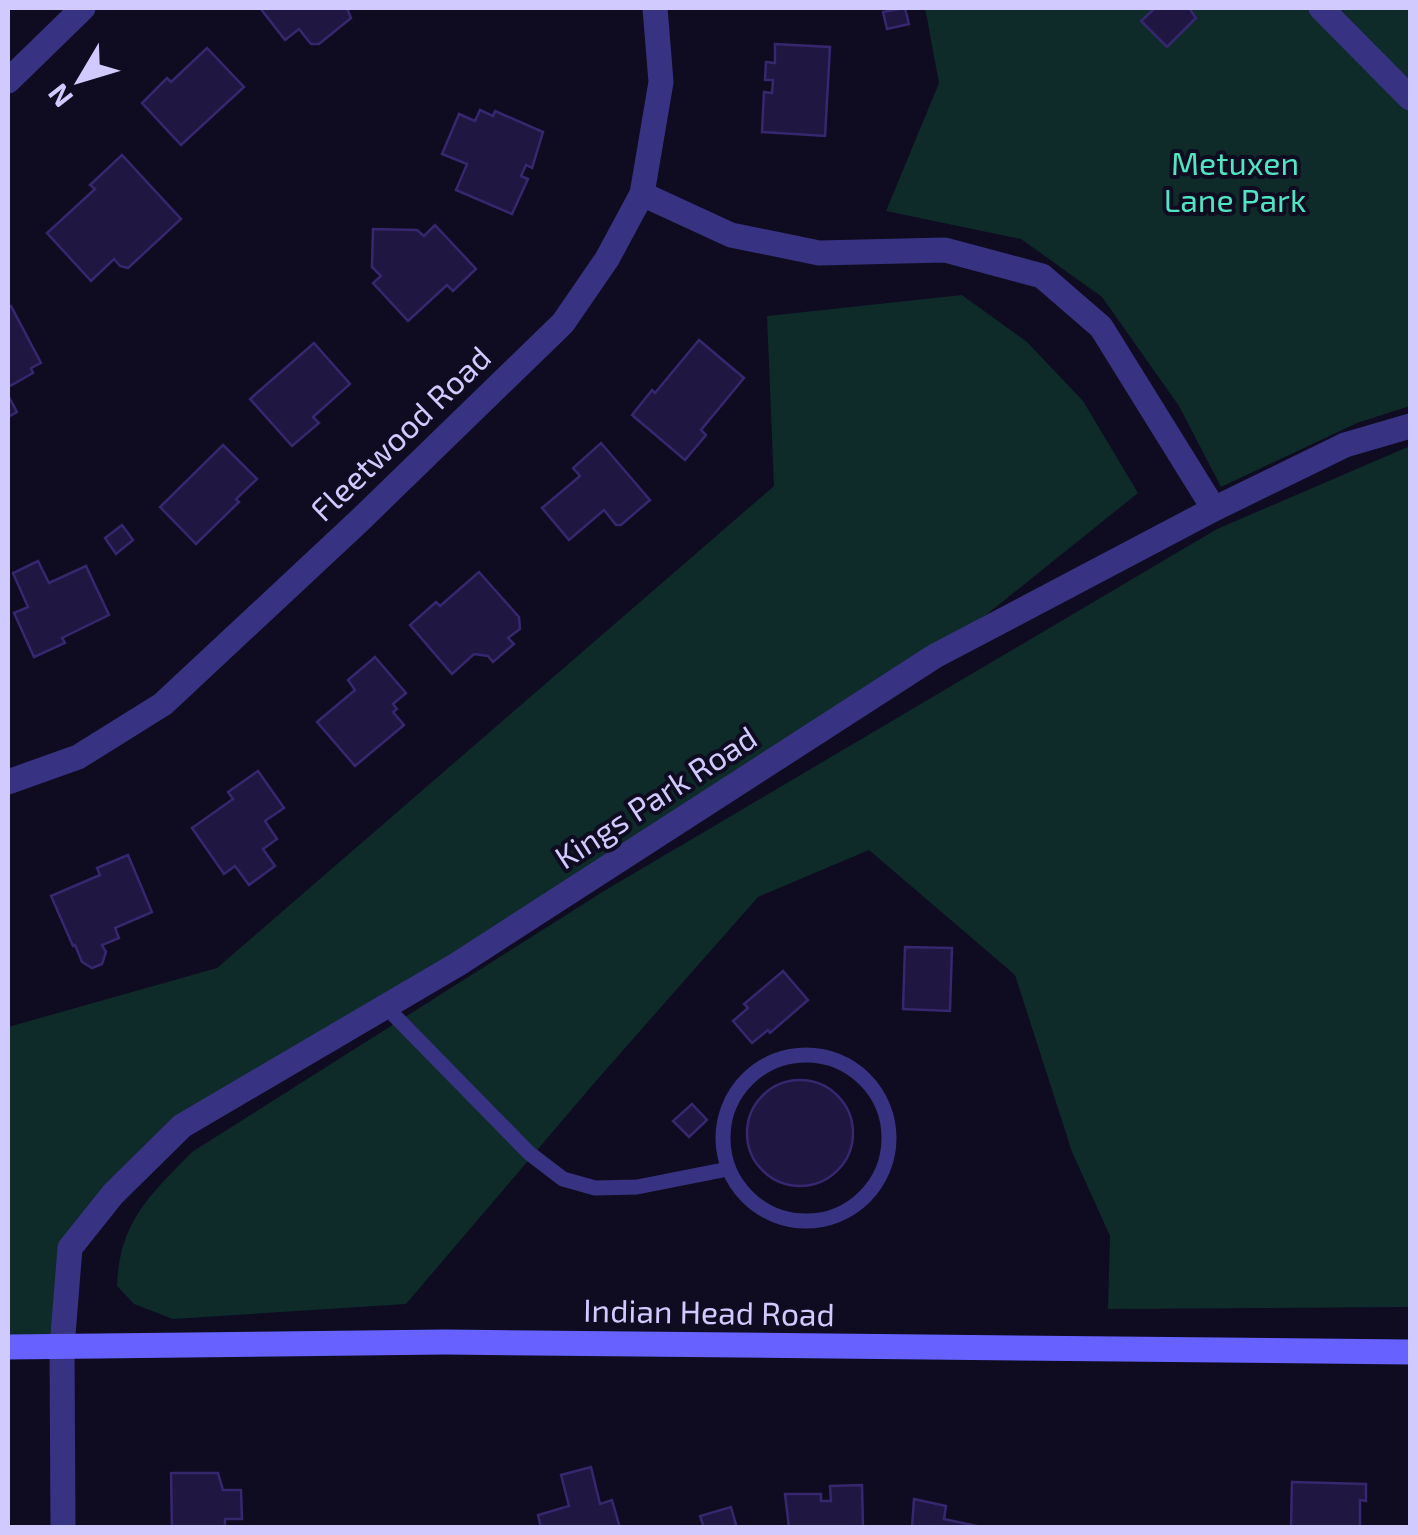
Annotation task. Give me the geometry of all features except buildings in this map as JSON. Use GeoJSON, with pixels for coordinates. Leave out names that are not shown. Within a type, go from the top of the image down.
{"type":"FeatureCollection","features":[{"type":"Feature","properties":{"kind":"main road","name":"Indian Head Road"},"geometry":{"type":"LineString","coordinates":[[8,1347],[444,1342],[1410,1352]]}},
{"type":"Feature","properties":{"kind":"street"},"geometry":{"type":"LineString","coordinates":[[8,82],[83,8]]}},
{"type":"Feature","properties":{"kind":"street","name":"Fleetwood Road"},"geometry":{"type":"LineString","coordinates":[[8,782],[78,758],[163,704],[358,522],[563,322],[607,259],[642,194],[661,82],[655,8]]}},
{"type":"Feature","properties":{"kind":"street"},"geometry":{"type":"LineString","coordinates":[[1320,8],[1410,98]]}},
{"type":"Feature","properties":{"kind":"street"},"geometry":{"type":"LineString","coordinates":[[642,194],[732,235],[801,250],[945,250],[1042,276],[1102,328],[1214,509]]}},
{"type":"Feature","properties":{"kind":"street","name":"Kings Park Road"},"geometry":{"type":"LineString","coordinates":[[63,1528],[62,1346],[70,1248],[114,1194],[182,1126],[475,954],[935,656],[1345,444],[1410,426]]}},
{"type":"Feature","properties":{"kind":"lane"},"geometry":{"type":"LineString","coordinates":[[386,1007],[529,1153],[563,1179],[594,1188],[637,1187],[728,1169]]}},
{"type":"Feature","properties":{"kind":"lane"},"geometry":{"type":"LineString","coordinates":[[812,1054],[840,1061],[863,1076],[880,1099],[889,1125],[888,1152],[880,1178],[863,1199],[841,1214],[815,1221],[788,1220],[762,1210],[742,1192],[728,1169],[722,1141],[725,1113],[738,1088],[758,1068],[784,1056],[812,1054]]}},
{"type":"Feature","properties":{"kind":"green space","name":"Metuxen Lane Park"},"geometry":{"type":"Polygon","coordinates":[[[925,8],[1410,8],[1410,406],[1357,423],[1221,487],[1179,406],[1102,297],[1021,239],[886,211],[939,83],[925,8]]]}},
{"type":"Feature","properties":{"kind":"green space"},"geometry":{"type":"Polygon","coordinates":[[[962,295],[1027,342],[1083,401],[1138,493],[935,656],[182,1126],[70,1248],[62,1347],[8,1347],[8,1027],[217,968],[774,486],[767,316],[962,295]]]}},
{"type":"Feature","properties":{"kind":"green space"},"geometry":{"type":"Polygon","coordinates":[[[1410,446],[1410,1307],[1108,1309],[1110,1236],[1072,1152],[1015,975],[869,850],[758,897],[406,1304],[173,1319],[134,1304],[117,1286],[119,1264],[131,1227],[150,1196],[192,1152],[604,891],[1217,529],[1410,446]]]}}]}
